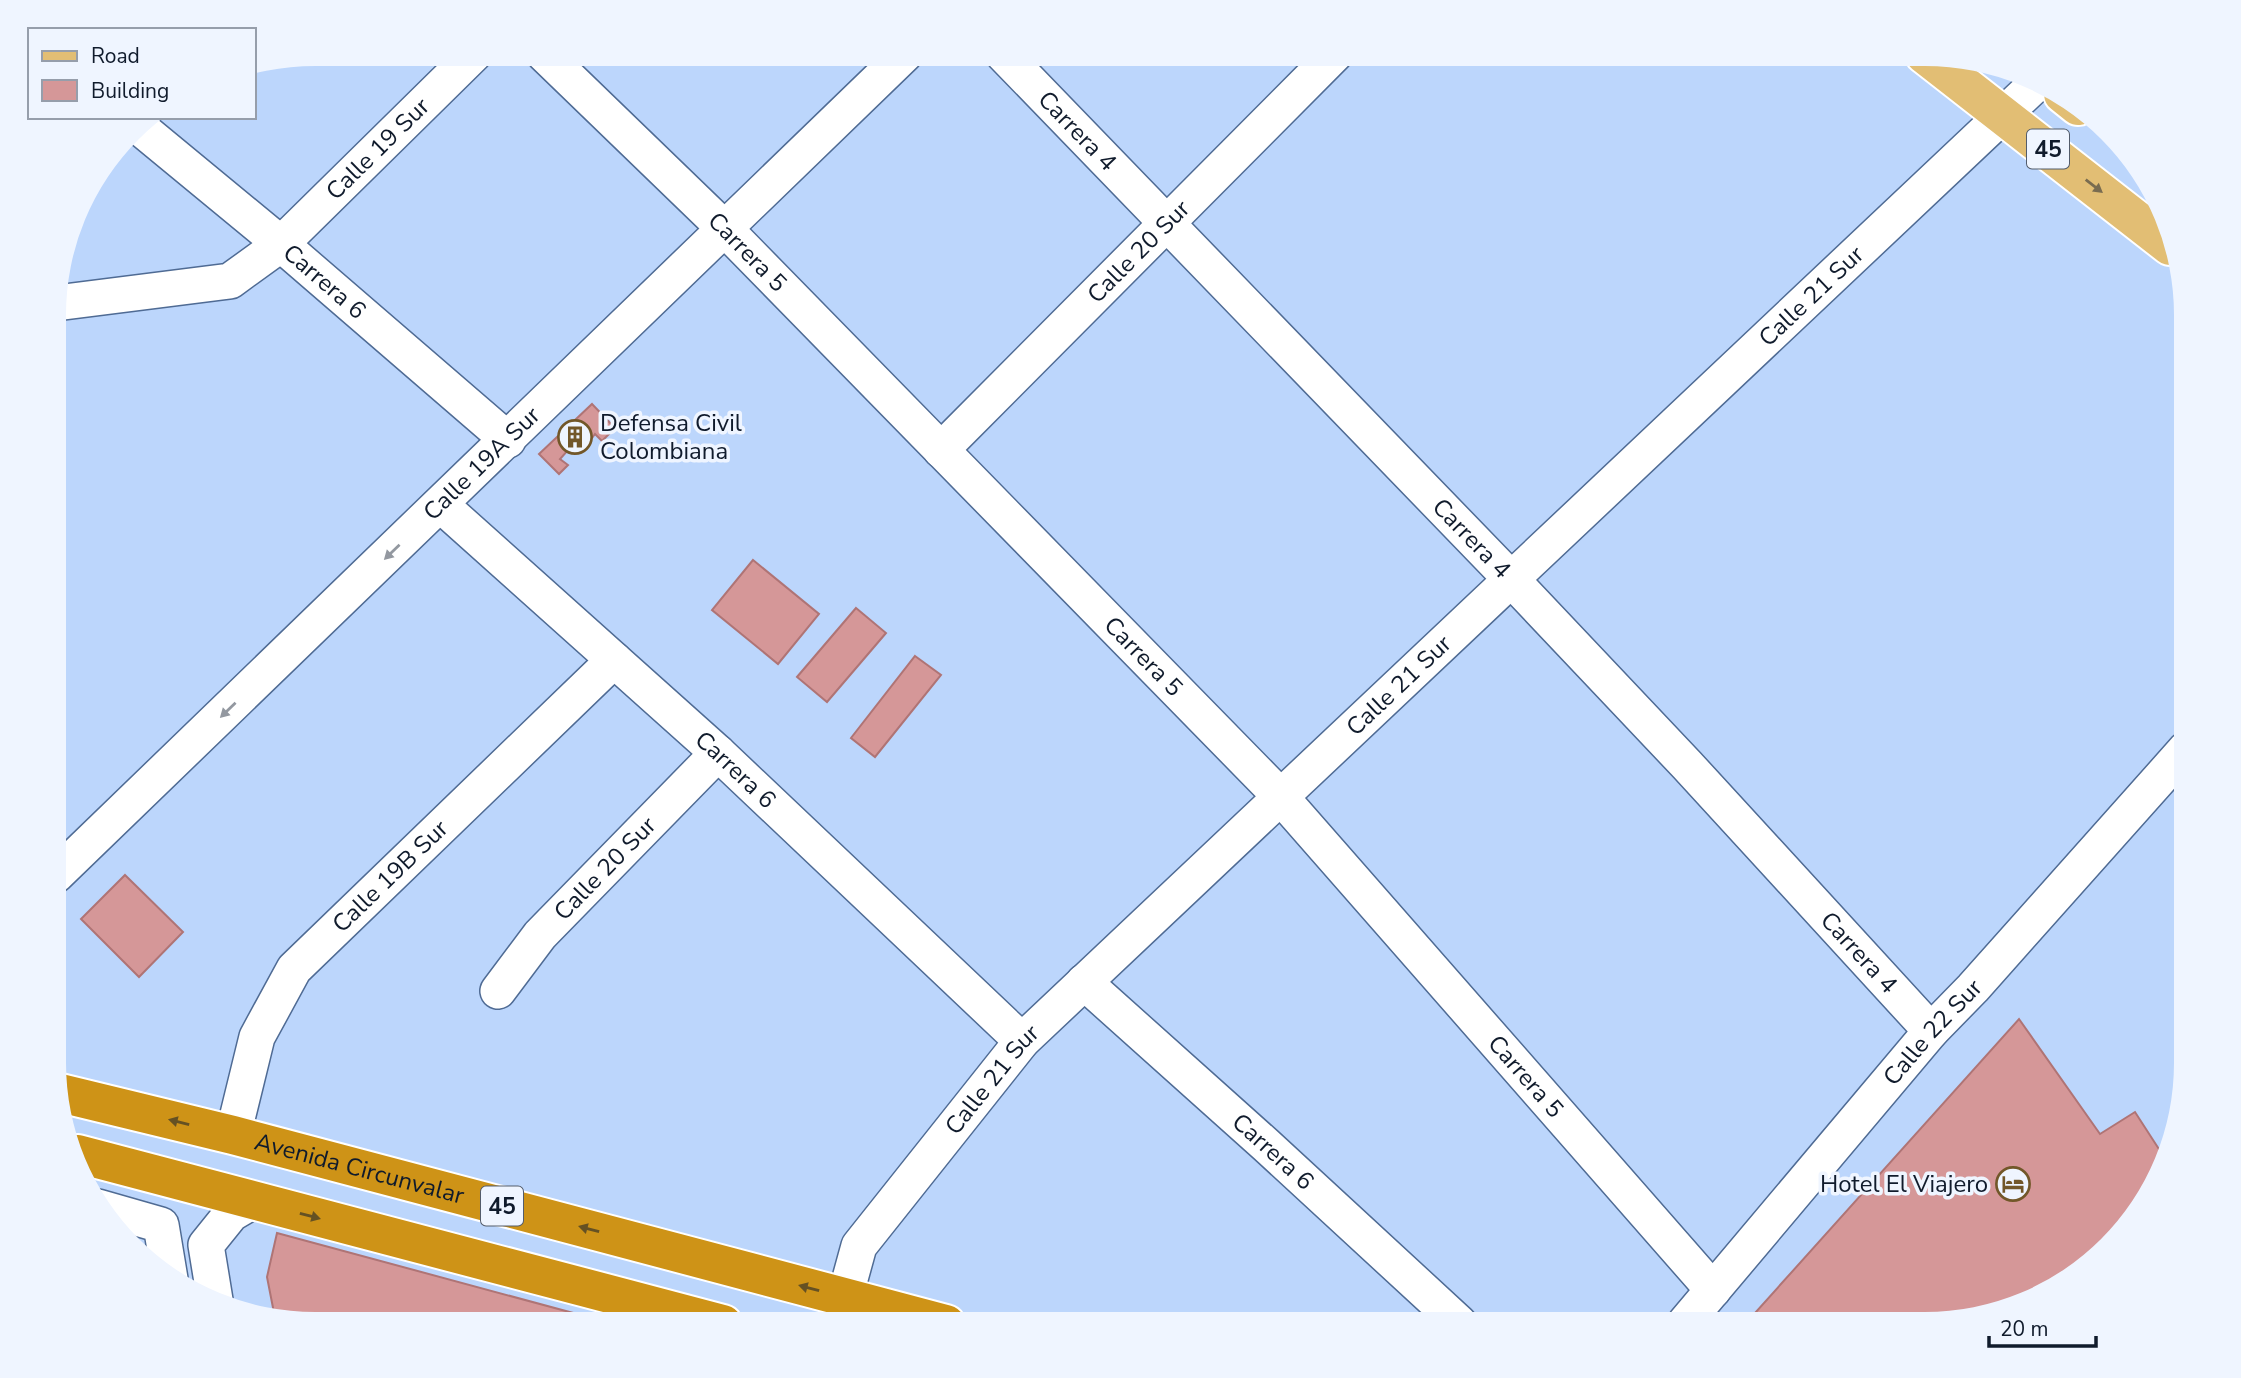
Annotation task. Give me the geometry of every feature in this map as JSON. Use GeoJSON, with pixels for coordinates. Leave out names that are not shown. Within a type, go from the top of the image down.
{"type":"FeatureCollection","features":[{"type":"Feature","properties":{"kind":"highway","name":"Avenida Circunvalar"},"geometry":{"type":"LineString","coordinates":[[69,1095],[233,1135],[902,1312]]}},
{"type":"Feature","properties":{"kind":"highway","name":"45"},"geometry":{"type":"LineString","coordinates":[[84,1156],[678,1312]]}},
{"type":"Feature","properties":{"kind":"main road","name":"45"},"geometry":{"type":"LineString","coordinates":[[1941,67],[2163,240]]}},
{"type":"Feature","properties":{"kind":"street","name":"Calle 19 Sur"},"geometry":{"type":"LineString","coordinates":[[67,302],[230,281],[281,244],[462,66]]}},
{"type":"Feature","properties":{"kind":"street","name":"Carrera 5"},"geometry":{"type":"LineString","coordinates":[[556,66],[725,229],[1280,796],[1713,1290]]}},
{"type":"Feature","properties":{"kind":"street","name":"Calle 19A Sur"},"geometry":{"type":"LineString","coordinates":[[66,866],[893,66]]}},
{"type":"Feature","properties":{"kind":"street","name":"Carrera 4"},"geometry":{"type":"LineString","coordinates":[[1015,66],[1511,579],[1696,775],[1931,1031]]}},
{"type":"Feature","properties":{"kind":"street","name":"Calle 20 Sur"},"geometry":{"type":"LineString","coordinates":[[941,450],[1323,66]]}},
{"type":"Feature","properties":{"kind":"street","name":"Calle 21 Sur"},"geometry":{"type":"LineString","coordinates":[[845,1297],[859,1246],[1022,1041],[2030,89]]}},
{"type":"Feature","properties":{"kind":"street","name":"Carrera 6"},"geometry":{"type":"LineString","coordinates":[[146,133],[281,244],[508,440]]}},
{"type":"Feature","properties":{"kind":"street","name":"Carrera 6"},"geometry":{"type":"LineString","coordinates":[[441,505],[718,753],[1022,1041]]}},
{"type":"Feature","properties":{"kind":"street","name":"Calle 19B Sur"},"geometry":{"type":"LineString","coordinates":[[233,1135],[257,1037],[294,969],[614,660]]}},
{"type":"Feature","properties":{"kind":"street","name":"Calle 20 Sur"},"geometry":{"type":"LineString","coordinates":[[498,991],[541,935],[718,753]]}},
{"type":"Feature","properties":{"kind":"street","name":"Calle 22 Sur"},"geometry":{"type":"LineString","coordinates":[[1694,1312],[1931,1031],[1973,988],[2174,762]]}},
{"type":"Feature","properties":{"kind":"street","name":"Carrera 6"},"geometry":{"type":"LineString","coordinates":[[1084,982],[1447,1312]]}},
{"type":"Feature","properties":{"kind":"street"},"geometry":{"type":"LineString","coordinates":[[213,1290],[206,1245],[231,1214],[253,1200]]}},
{"type":"Feature","properties":{"kind":"street"},"geometry":{"type":"LineString","coordinates":[[117,1212],[162,1225],[168,1263]]}},
{"type":"Feature","properties":{"kind":"building","name":"Defensa Civil Colombiana"},"geometry":{"type":"Polygon","coordinates":[[[592,404],[615,428],[602,441],[595,434],[584,449],[576,441],[560,459],[568,465],[559,474],[539,454],[592,404]]]}},
{"type":"Feature","properties":{"kind":"building"},"geometry":{"type":"Polygon","coordinates":[[[753,560],[819,614],[778,664],[712,610],[753,560]]]}},
{"type":"Feature","properties":{"kind":"building"},"geometry":{"type":"Polygon","coordinates":[[[856,608],[886,633],[827,702],[797,677],[856,608]]]}},
{"type":"Feature","properties":{"kind":"building"},"geometry":{"type":"Polygon","coordinates":[[[915,656],[941,675],[875,757],[851,738],[915,656]]]}},
{"type":"Feature","properties":{"kind":"building"},"geometry":{"type":"Polygon","coordinates":[[[125,875],[183,932],[139,977],[81,919],[125,875]]]}},
{"type":"Feature","properties":{"kind":"building","name":"Hotel El Viajero"},"geometry":{"type":"Polygon","coordinates":[[[2019,1019],[2100,1134],[2135,1112],[2159,1149],[2133,1201],[2102,1239],[2064,1270],[2021,1293],[1974,1307],[1942,1311],[1756,1312],[2019,1019]]]}},
{"type":"Feature","properties":{"kind":"building"},"geometry":{"type":"Polygon","coordinates":[[[277,1233],[570,1312],[299,1311],[273,1308],[267,1277],[277,1233]]]}},
{"type":"Feature","properties":{"kind":"place","name":"Defensa Civil Colombiana"},"geometry":{"type":"Point","coordinates":[575,437]}},
{"type":"Feature","properties":{"kind":"place","name":"Hotel El Viajero"},"geometry":{"type":"Point","coordinates":[2013,1184]}}]}
